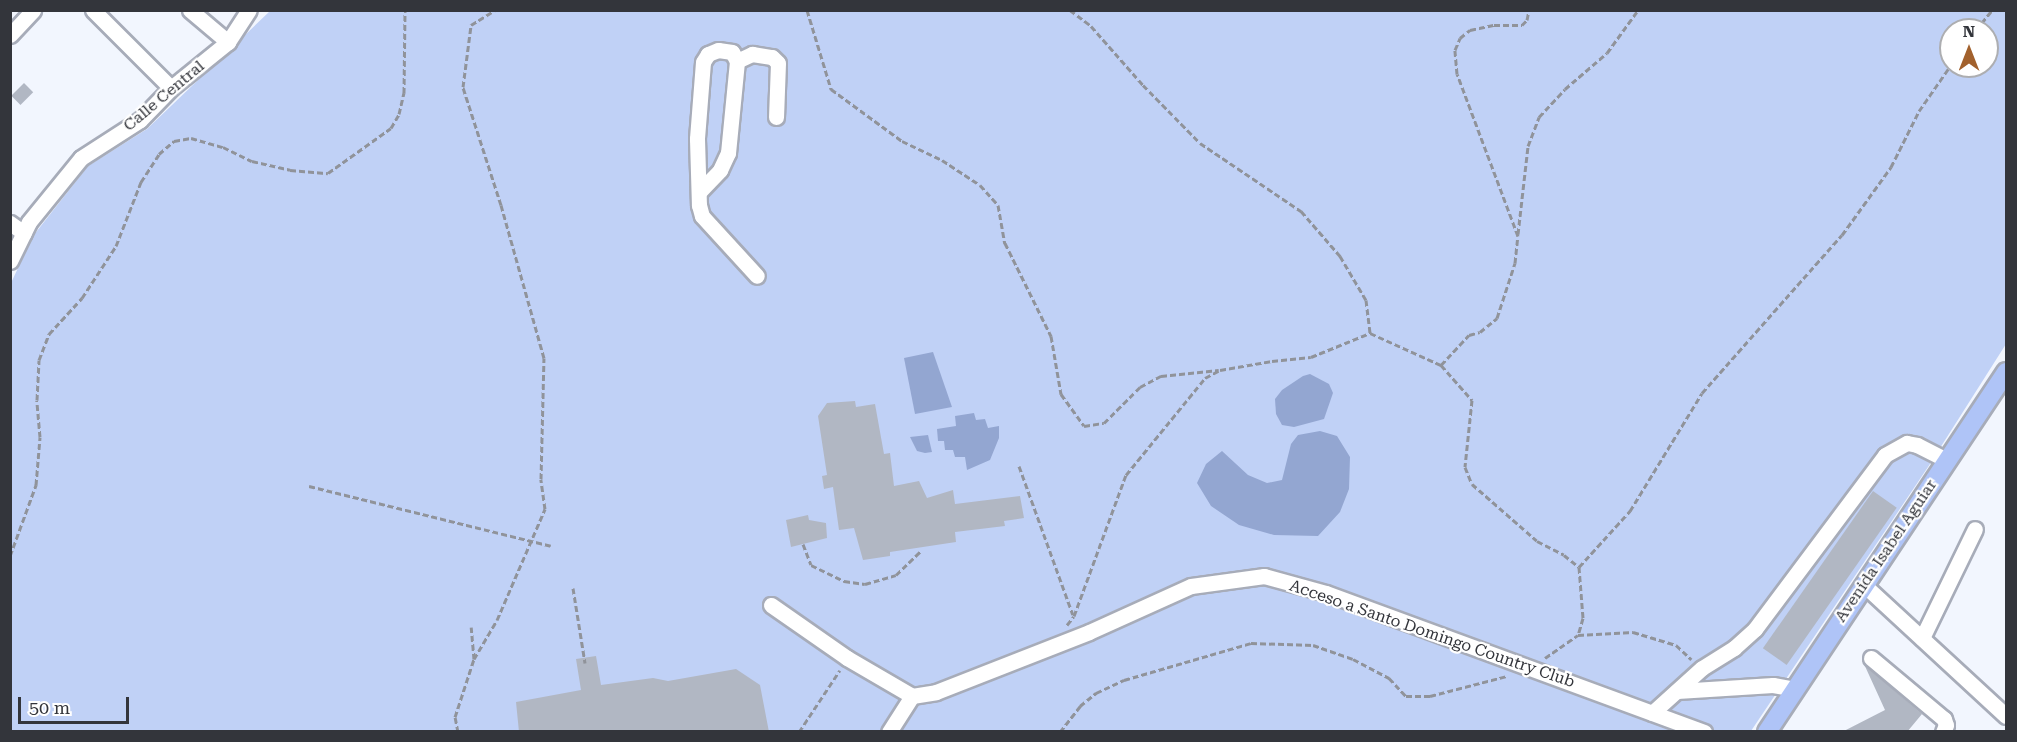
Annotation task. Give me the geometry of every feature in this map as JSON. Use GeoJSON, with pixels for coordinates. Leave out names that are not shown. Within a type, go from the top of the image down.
{"type":"FeatureCollection","features":[{"type":"Feature","properties":{"kind":"main road","name":"Avenida Isabel Aguiar"},"geometry":{"type":"LineString","coordinates":[[1767,732],[2007,372]]}},
{"type":"Feature","properties":{"kind":"street"},"geometry":{"type":"LineString","coordinates":[[10,35],[33,10]]}},
{"type":"Feature","properties":{"kind":"street"},"geometry":{"type":"LineString","coordinates":[[93,10],[171,88]]}},
{"type":"Feature","properties":{"kind":"street"},"geometry":{"type":"LineString","coordinates":[[190,10],[228,42]]}},
{"type":"Feature","properties":{"kind":"street","name":"Calle Central"},"geometry":{"type":"LineString","coordinates":[[10,261],[29,222],[81,158],[140,120],[171,88],[228,42],[249,10]]}},
{"type":"Feature","properties":{"kind":"street"},"geometry":{"type":"LineString","coordinates":[[700,191],[720,170],[729,153],[737,61],[732,52],[718,50],[708,54],[703,62],[697,139],[700,191],[702,216],[757,276]]}},
{"type":"Feature","properties":{"kind":"street"},"geometry":{"type":"LineString","coordinates":[[737,61],[752,54],[772,57],[778,63],[776,117]]}},
{"type":"Feature","properties":{"kind":"street"},"geometry":{"type":"LineString","coordinates":[[10,223],[24,233]]}},
{"type":"Feature","properties":{"kind":"street"},"geometry":{"type":"LineString","coordinates":[[1652,713],[1701,668],[1744,640],[1755,629],[1885,455],[1907,443],[1917,445],[1947,460]]}},
{"type":"Feature","properties":{"kind":"street"},"geometry":{"type":"LineString","coordinates":[[1922,638],[1975,529]]}},
{"type":"Feature","properties":{"kind":"street","name":"Acceso a Santo Domingo Country Club"},"geometry":{"type":"LineString","coordinates":[[912,696],[946,688],[1089,632],[1191,586],[1264,576],[1326,593],[1533,667],[1704,732]]}},
{"type":"Feature","properties":{"kind":"street"},"geometry":{"type":"LineString","coordinates":[[1864,585],[2007,716]]}},
{"type":"Feature","properties":{"kind":"street"},"geometry":{"type":"LineString","coordinates":[[771,605],[847,658],[912,696],[889,732]]}},
{"type":"Feature","properties":{"kind":"street"},"geometry":{"type":"LineString","coordinates":[[1871,658],[1944,719],[1946,725],[1943,732]]}},
{"type":"Feature","properties":{"kind":"street"},"geometry":{"type":"LineString","coordinates":[[1677,691],[1773,685],[1795,689]]}},
{"type":"Feature","properties":{"kind":"path"},"geometry":{"type":"LineString","coordinates":[[10,556],[36,485],[40,437],[37,399],[39,360],[50,334],[82,298],[116,246],[141,182],[159,154],[174,141],[191,138],[223,147],[252,161],[290,170],[328,173],[391,128],[399,114],[404,93],[405,10]]}},
{"type":"Feature","properties":{"kind":"path"},"geometry":{"type":"LineString","coordinates":[[458,732],[455,717],[474,659],[497,620],[545,509],[541,479],[544,358],[501,205],[463,87],[471,25],[495,10]]}},
{"type":"Feature","properties":{"kind":"path"},"geometry":{"type":"LineString","coordinates":[[807,10],[831,89],[902,141],[942,160],[980,185],[998,205],[1005,243],[1051,336],[1061,394],[1084,426],[1104,423],[1140,387],[1161,376],[1186,371],[1220,370],[1272,360],[1311,357],[1370,333],[1441,365],[1472,399],[1465,467],[1472,484],[1537,542],[1564,555],[1580,567]]}},
{"type":"Feature","properties":{"kind":"path"},"geometry":{"type":"LineString","coordinates":[[1070,10],[1091,26],[1143,85],[1200,143],[1301,211],[1340,256],[1366,300],[1370,333]]}},
{"type":"Feature","properties":{"kind":"path"},"geometry":{"type":"LineString","coordinates":[[1518,236],[1457,74],[1455,50],[1460,38],[1470,30],[1494,25],[1522,25],[1527,20],[1529,10]]}},
{"type":"Feature","properties":{"kind":"path"},"geometry":{"type":"LineString","coordinates":[[1441,365],[1469,335],[1480,332],[1497,318],[1515,262],[1528,146],[1539,117],[1565,89],[1607,53],[1638,10]]}},
{"type":"Feature","properties":{"kind":"path"},"geometry":{"type":"LineString","coordinates":[[1578,634],[1582,618],[1580,567],[1630,511],[1702,393],[1772,310],[1842,235],[1891,167],[1919,111],[1942,78]]}},
{"type":"Feature","properties":{"kind":"path"},"geometry":{"type":"LineString","coordinates":[[1018,466],[1074,616],[1126,475],[1205,378],[1220,370]]}},
{"type":"Feature","properties":{"kind":"path"},"geometry":{"type":"LineString","coordinates":[[309,486],[551,546]]}},
{"type":"Feature","properties":{"kind":"path"},"geometry":{"type":"LineString","coordinates":[[803,544],[811,565],[844,581],[865,584],[896,575],[921,551]]}},
{"type":"Feature","properties":{"kind":"path"},"geometry":{"type":"LineString","coordinates":[[573,588],[585,663]]}},
{"type":"Feature","properties":{"kind":"path"},"geometry":{"type":"LineString","coordinates":[[471,627],[474,659]]}},
{"type":"Feature","properties":{"kind":"path"},"geometry":{"type":"LineString","coordinates":[[1060,732],[1080,706],[1096,693],[1124,680],[1251,643],[1313,645],[1353,659],[1389,678],[1406,696],[1430,696],[1476,686],[1533,667],[1578,634],[1633,632],[1676,645],[1701,668]]}},
{"type":"Feature","properties":{"kind":"path"},"geometry":{"type":"LineString","coordinates":[[799,732],[847,658]]}},
{"type":"Feature","properties":{"kind":"shaded area"},"geometry":{"type":"Polygon","coordinates":[[[270,11],[2006,11],[2006,344],[1928,467],[1751,731],[11,732],[11,283],[33,236],[88,166],[147,129],[270,11]]]}},
{"type":"Feature","properties":{"kind":"shaded area"},"geometry":{"type":"Polygon","coordinates":[[[933,352],[952,407],[915,414],[904,358],[933,352]]]}},
{"type":"Feature","properties":{"kind":"shaded area"},"geometry":{"type":"Polygon","coordinates":[[[1310,374],[1329,384],[1333,393],[1324,419],[1294,427],[1282,425],[1276,414],[1275,399],[1282,390],[1310,374]]]}},
{"type":"Feature","properties":{"kind":"shaded area"},"geometry":{"type":"Polygon","coordinates":[[[974,413],[976,420],[985,419],[988,428],[999,426],[999,438],[990,460],[967,470],[965,457],[955,457],[953,450],[945,450],[944,441],[938,441],[937,429],[956,426],[955,416],[974,413]]]}},
{"type":"Feature","properties":{"kind":"shaded area"},"geometry":{"type":"Polygon","coordinates":[[[1320,431],[1337,436],[1350,457],[1349,489],[1340,512],[1318,536],[1274,535],[1239,525],[1211,506],[1197,483],[1206,464],[1222,451],[1248,475],[1267,483],[1282,480],[1291,444],[1298,435],[1320,431]]]}},
{"type":"Feature","properties":{"kind":"shaded area"},"geometry":{"type":"Polygon","coordinates":[[[928,435],[932,452],[917,451],[910,437],[928,435]]]}},
{"type":"Feature","properties":{"kind":"building"},"geometry":{"type":"Polygon","coordinates":[[[24,83],[33,92],[20,105],[11,96],[24,83]]]}},
{"type":"Feature","properties":{"kind":"building"},"geometry":{"type":"Polygon","coordinates":[[[855,401],[856,407],[875,404],[884,454],[890,453],[894,486],[919,481],[927,498],[953,490],[955,504],[1020,496],[1024,518],[1004,521],[1005,526],[955,532],[956,542],[890,552],[890,556],[863,560],[854,528],[839,530],[833,487],[824,489],[822,476],[827,475],[818,416],[827,403],[855,401]]]}},
{"type":"Feature","properties":{"kind":"building"},"geometry":{"type":"Polygon","coordinates":[[[1873,491],[1897,508],[1787,665],[1763,648],[1873,491]]]}},
{"type":"Feature","properties":{"kind":"building"},"geometry":{"type":"Polygon","coordinates":[[[808,515],[809,520],[826,523],[827,538],[791,547],[786,520],[808,515]]]}},
{"type":"Feature","properties":{"kind":"building"},"geometry":{"type":"Polygon","coordinates":[[[596,656],[601,685],[653,678],[668,681],[736,669],[760,685],[769,732],[519,732],[516,702],[581,690],[576,659],[596,656]]]}},
{"type":"Feature","properties":{"kind":"building"},"geometry":{"type":"Polygon","coordinates":[[[1864,664],[1922,714],[1907,732],[1842,732],[1885,710],[1864,664]]]}}]}
